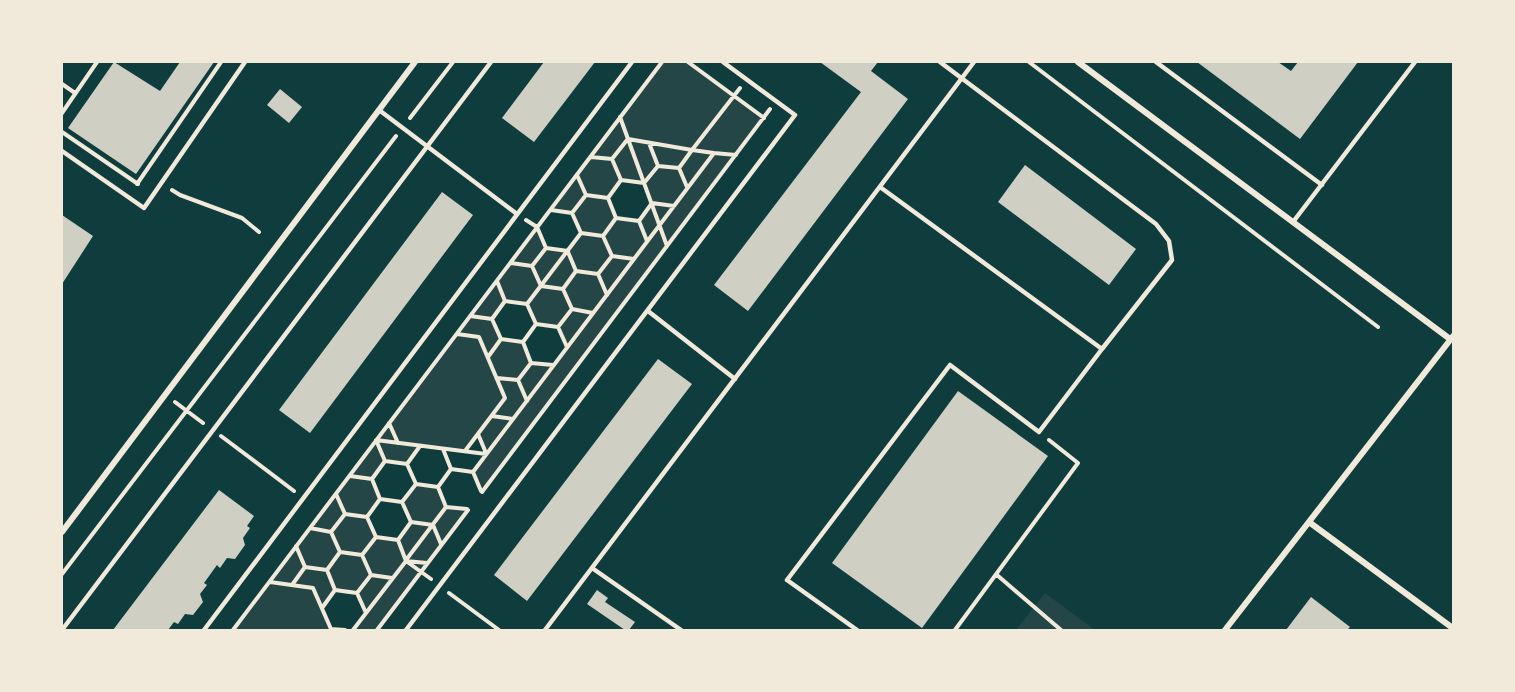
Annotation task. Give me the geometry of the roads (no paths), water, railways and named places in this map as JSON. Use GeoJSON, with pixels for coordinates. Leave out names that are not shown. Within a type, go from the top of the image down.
{"type":"FeatureCollection","features":[{"type":"Feature","properties":{"kind":"street"},"geometry":{"type":"LineString","coordinates":[[62,532],[415,62]]}},
{"type":"Feature","properties":{"kind":"street"},"geometry":{"type":"LineString","coordinates":[[1078,62],[1452,337],[1225,630]]}},
{"type":"Feature","properties":{"kind":"street"},"geometry":{"type":"LineString","coordinates":[[1309,522],[1454,629]]}},
{"type":"Feature","properties":{"kind":"lane"},"geometry":{"type":"LineString","coordinates":[[62,151],[144,208],[245,62]]}},
{"type":"Feature","properties":{"kind":"lane"},"geometry":{"type":"LineString","coordinates":[[63,630],[491,62]]}},
{"type":"Feature","properties":{"kind":"lane"},"geometry":{"type":"LineString","coordinates":[[204,630],[633,62]]}},
{"type":"Feature","properties":{"kind":"lane"},"geometry":{"type":"LineString","coordinates":[[406,630],[795,115],[723,62]]}},
{"type":"Feature","properties":{"kind":"lane"},"geometry":{"type":"LineString","coordinates":[[857,630],[787,580],[950,365],[1039,432],[1172,260],[1169,241],[1156,224],[940,62]]}},
{"type":"Feature","properties":{"kind":"lane"},"geometry":{"type":"LineString","coordinates":[[545,630],[974,62]]}},
{"type":"Feature","properties":{"kind":"lane"},"geometry":{"type":"LineString","coordinates":[[1156,62],[1322,185]]}},
{"type":"Feature","properties":{"kind":"lane"},"geometry":{"type":"LineString","coordinates":[[1293,222],[1415,62]]}},
{"type":"Feature","properties":{"kind":"lane"},"geometry":{"type":"LineString","coordinates":[[379,110],[518,214]]}},
{"type":"Feature","properties":{"kind":"lane"},"geometry":{"type":"LineString","coordinates":[[880,187],[1102,349]]}},
{"type":"Feature","properties":{"kind":"lane"},"geometry":{"type":"LineString","coordinates":[[648,310],[735,379]]}},
{"type":"Feature","properties":{"kind":"lane"},"geometry":{"type":"LineString","coordinates":[[592,568],[681,630]]}}]}
